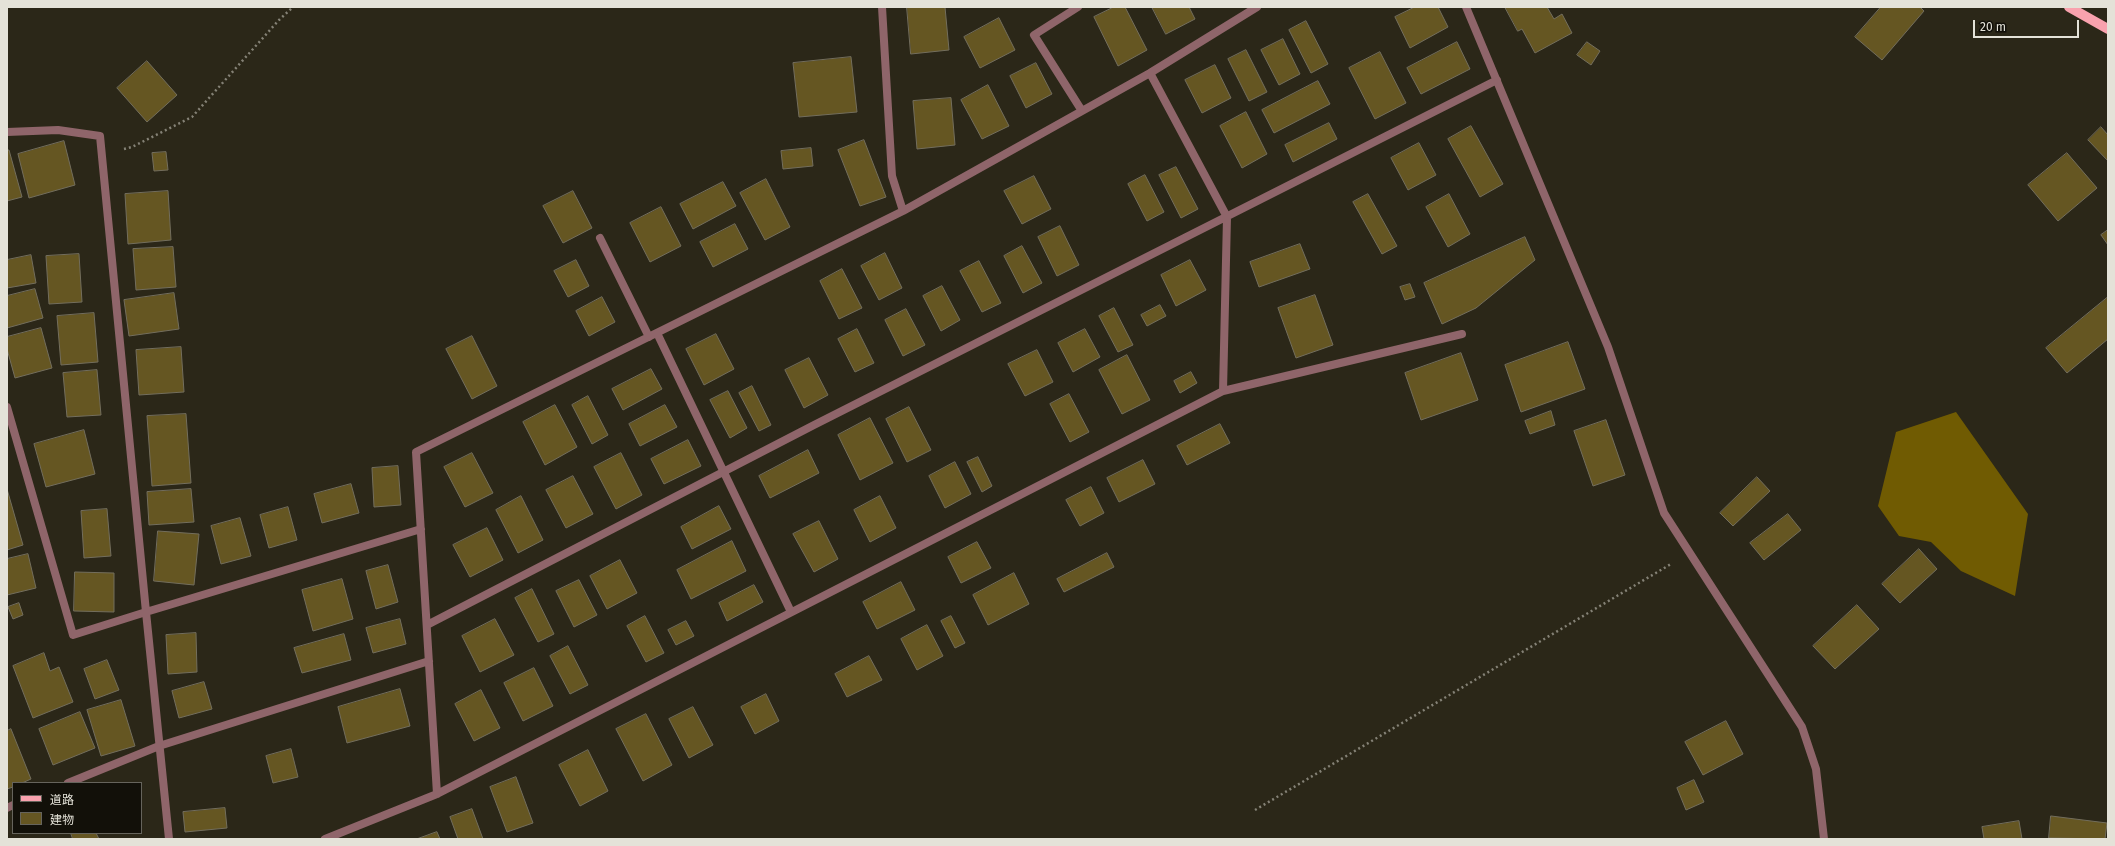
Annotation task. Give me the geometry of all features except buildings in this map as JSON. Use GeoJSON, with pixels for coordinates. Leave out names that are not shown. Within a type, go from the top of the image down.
{"type":"FeatureCollection","features":[{"type":"Feature","properties":{"kind":"main road"},"geometry":{"type":"LineString","coordinates":[[2069,7],[2108,29]]}},
{"type":"Feature","properties":{"kind":"street"},"geometry":{"type":"LineString","coordinates":[[882,7],[892,176],[903,211]]}},
{"type":"Feature","properties":{"kind":"street"},"geometry":{"type":"LineString","coordinates":[[1078,7],[1034,35],[1082,111]]}},
{"type":"Feature","properties":{"kind":"street"},"geometry":{"type":"LineString","coordinates":[[437,794],[416,452],[903,211],[1150,73],[1257,7]]}},
{"type":"Feature","properties":{"kind":"street"},"geometry":{"type":"LineString","coordinates":[[1466,7],[1608,347],[1664,514],[1802,727],[1816,769],[1824,839]]}},
{"type":"Feature","properties":{"kind":"street"},"geometry":{"type":"LineString","coordinates":[[1150,73],[1227,217],[1223,391]]}},
{"type":"Feature","properties":{"kind":"street"},"geometry":{"type":"LineString","coordinates":[[427,625],[724,472],[1497,80]]}},
{"type":"Feature","properties":{"kind":"street"},"geometry":{"type":"LineString","coordinates":[[7,132],[58,130],[100,136],[168,839]]}},
{"type":"Feature","properties":{"kind":"street"},"geometry":{"type":"LineString","coordinates":[[600,238],[649,337]]}},
{"type":"Feature","properties":{"kind":"street"},"geometry":{"type":"LineString","coordinates":[[657,333],[791,612]]}},
{"type":"Feature","properties":{"kind":"street"},"geometry":{"type":"LineString","coordinates":[[325,839],[437,794],[1223,391],[1462,334]]}},
{"type":"Feature","properties":{"kind":"street"},"geometry":{"type":"LineString","coordinates":[[7,407],[73,635],[421,529]]}},
{"type":"Feature","properties":{"kind":"street"},"geometry":{"type":"LineString","coordinates":[[70,782],[159,746],[429,661]]}},
{"type":"Feature","properties":{"kind":"path"},"geometry":{"type":"LineString","coordinates":[[102,154],[132,147],[192,117],[278,20],[293,7]]}},
{"type":"Feature","properties":{"kind":"path"},"geometry":{"type":"LineString","coordinates":[[1255,810],[1690,553]]}},
{"type":"Feature","properties":{"kind":"shaded area"},"geometry":{"type":"Polygon","coordinates":[[[1956,412],[2028,514],[2015,596],[1961,571],[1931,542],[1899,536],[1878,506],[1896,432],[1956,412]]]}}]}
